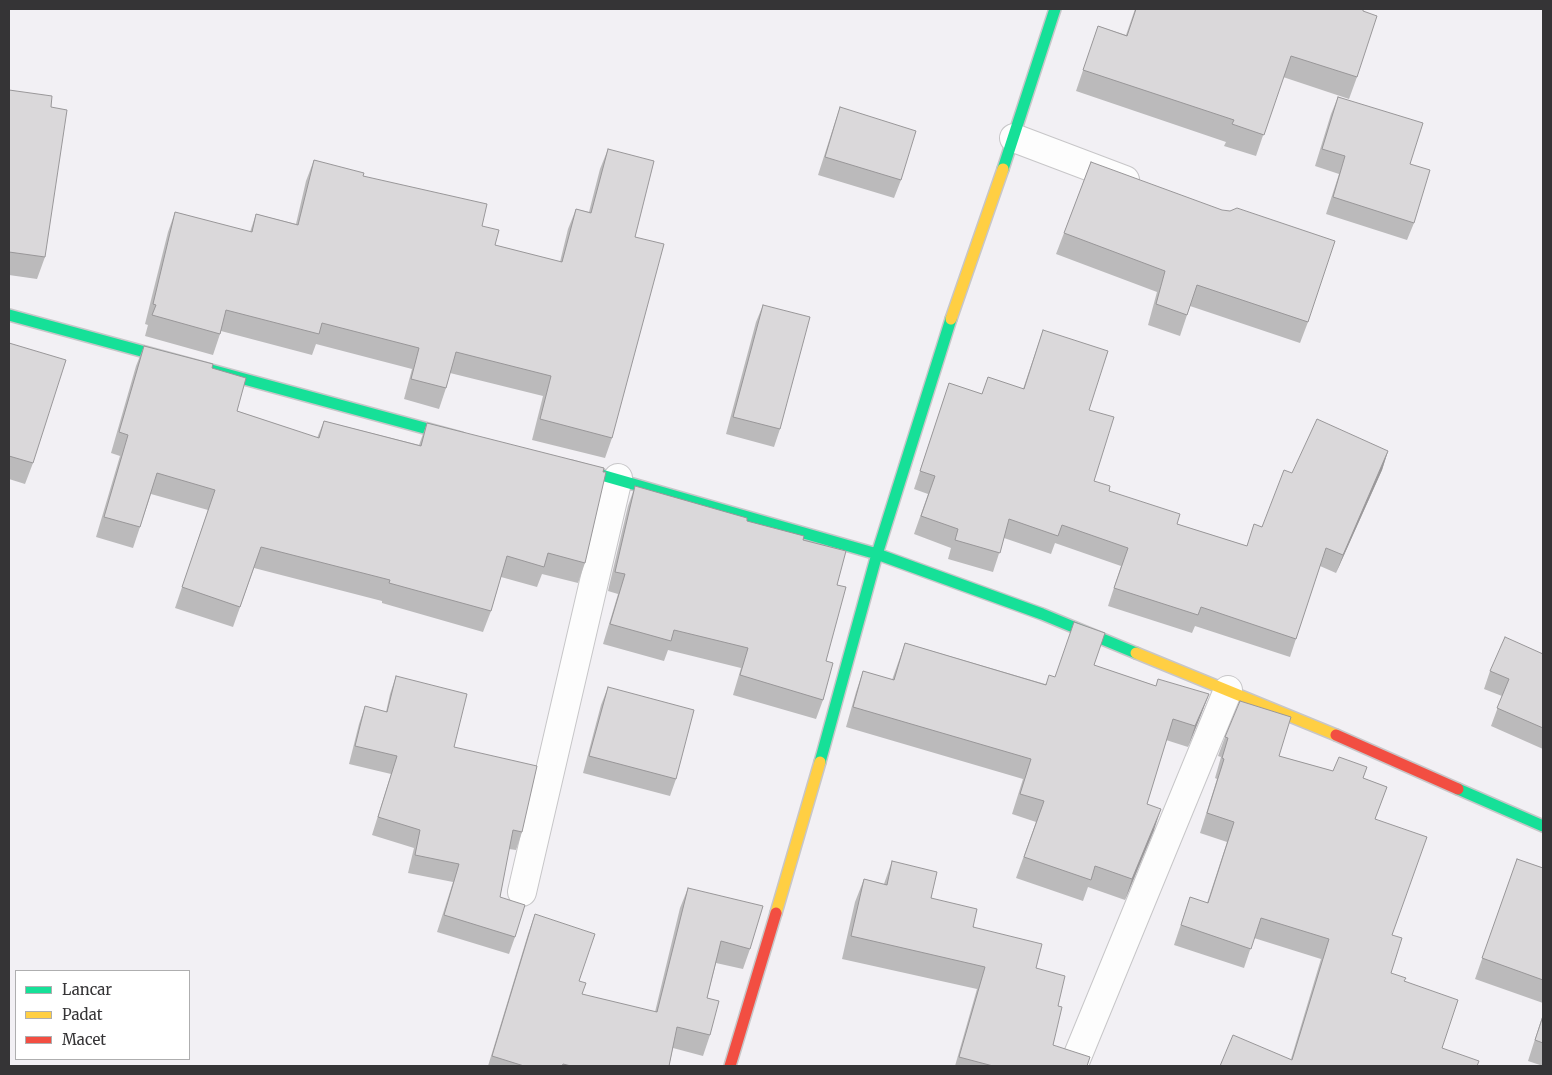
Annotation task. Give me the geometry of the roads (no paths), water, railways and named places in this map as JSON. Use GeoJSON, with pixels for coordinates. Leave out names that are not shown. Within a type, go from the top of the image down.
{"type":"FeatureCollection","features":[{"type":"Feature","properties":{"kind":"street"},"geometry":{"type":"LineString","coordinates":[[730,1066],[817,774],[877,554],[945,337],[1014,138],[1056,9]]}},
{"type":"Feature","properties":{"kind":"street"},"geometry":{"type":"LineString","coordinates":[[1014,138],[1148,189]]}},
{"type":"Feature","properties":{"kind":"street"},"geometry":{"type":"LineString","coordinates":[[9,315],[475,442]]}},
{"type":"Feature","properties":{"kind":"street"},"geometry":{"type":"LineString","coordinates":[[561,464],[618,478],[877,554],[1042,614],[1362,746],[1543,826]]}},
{"type":"Feature","properties":{"kind":"street"},"geometry":{"type":"LineString","coordinates":[[522,892],[618,478]]}},
{"type":"Feature","properties":{"kind":"street"},"geometry":{"type":"LineString","coordinates":[[1075,1062],[1228,690]]}}]}
